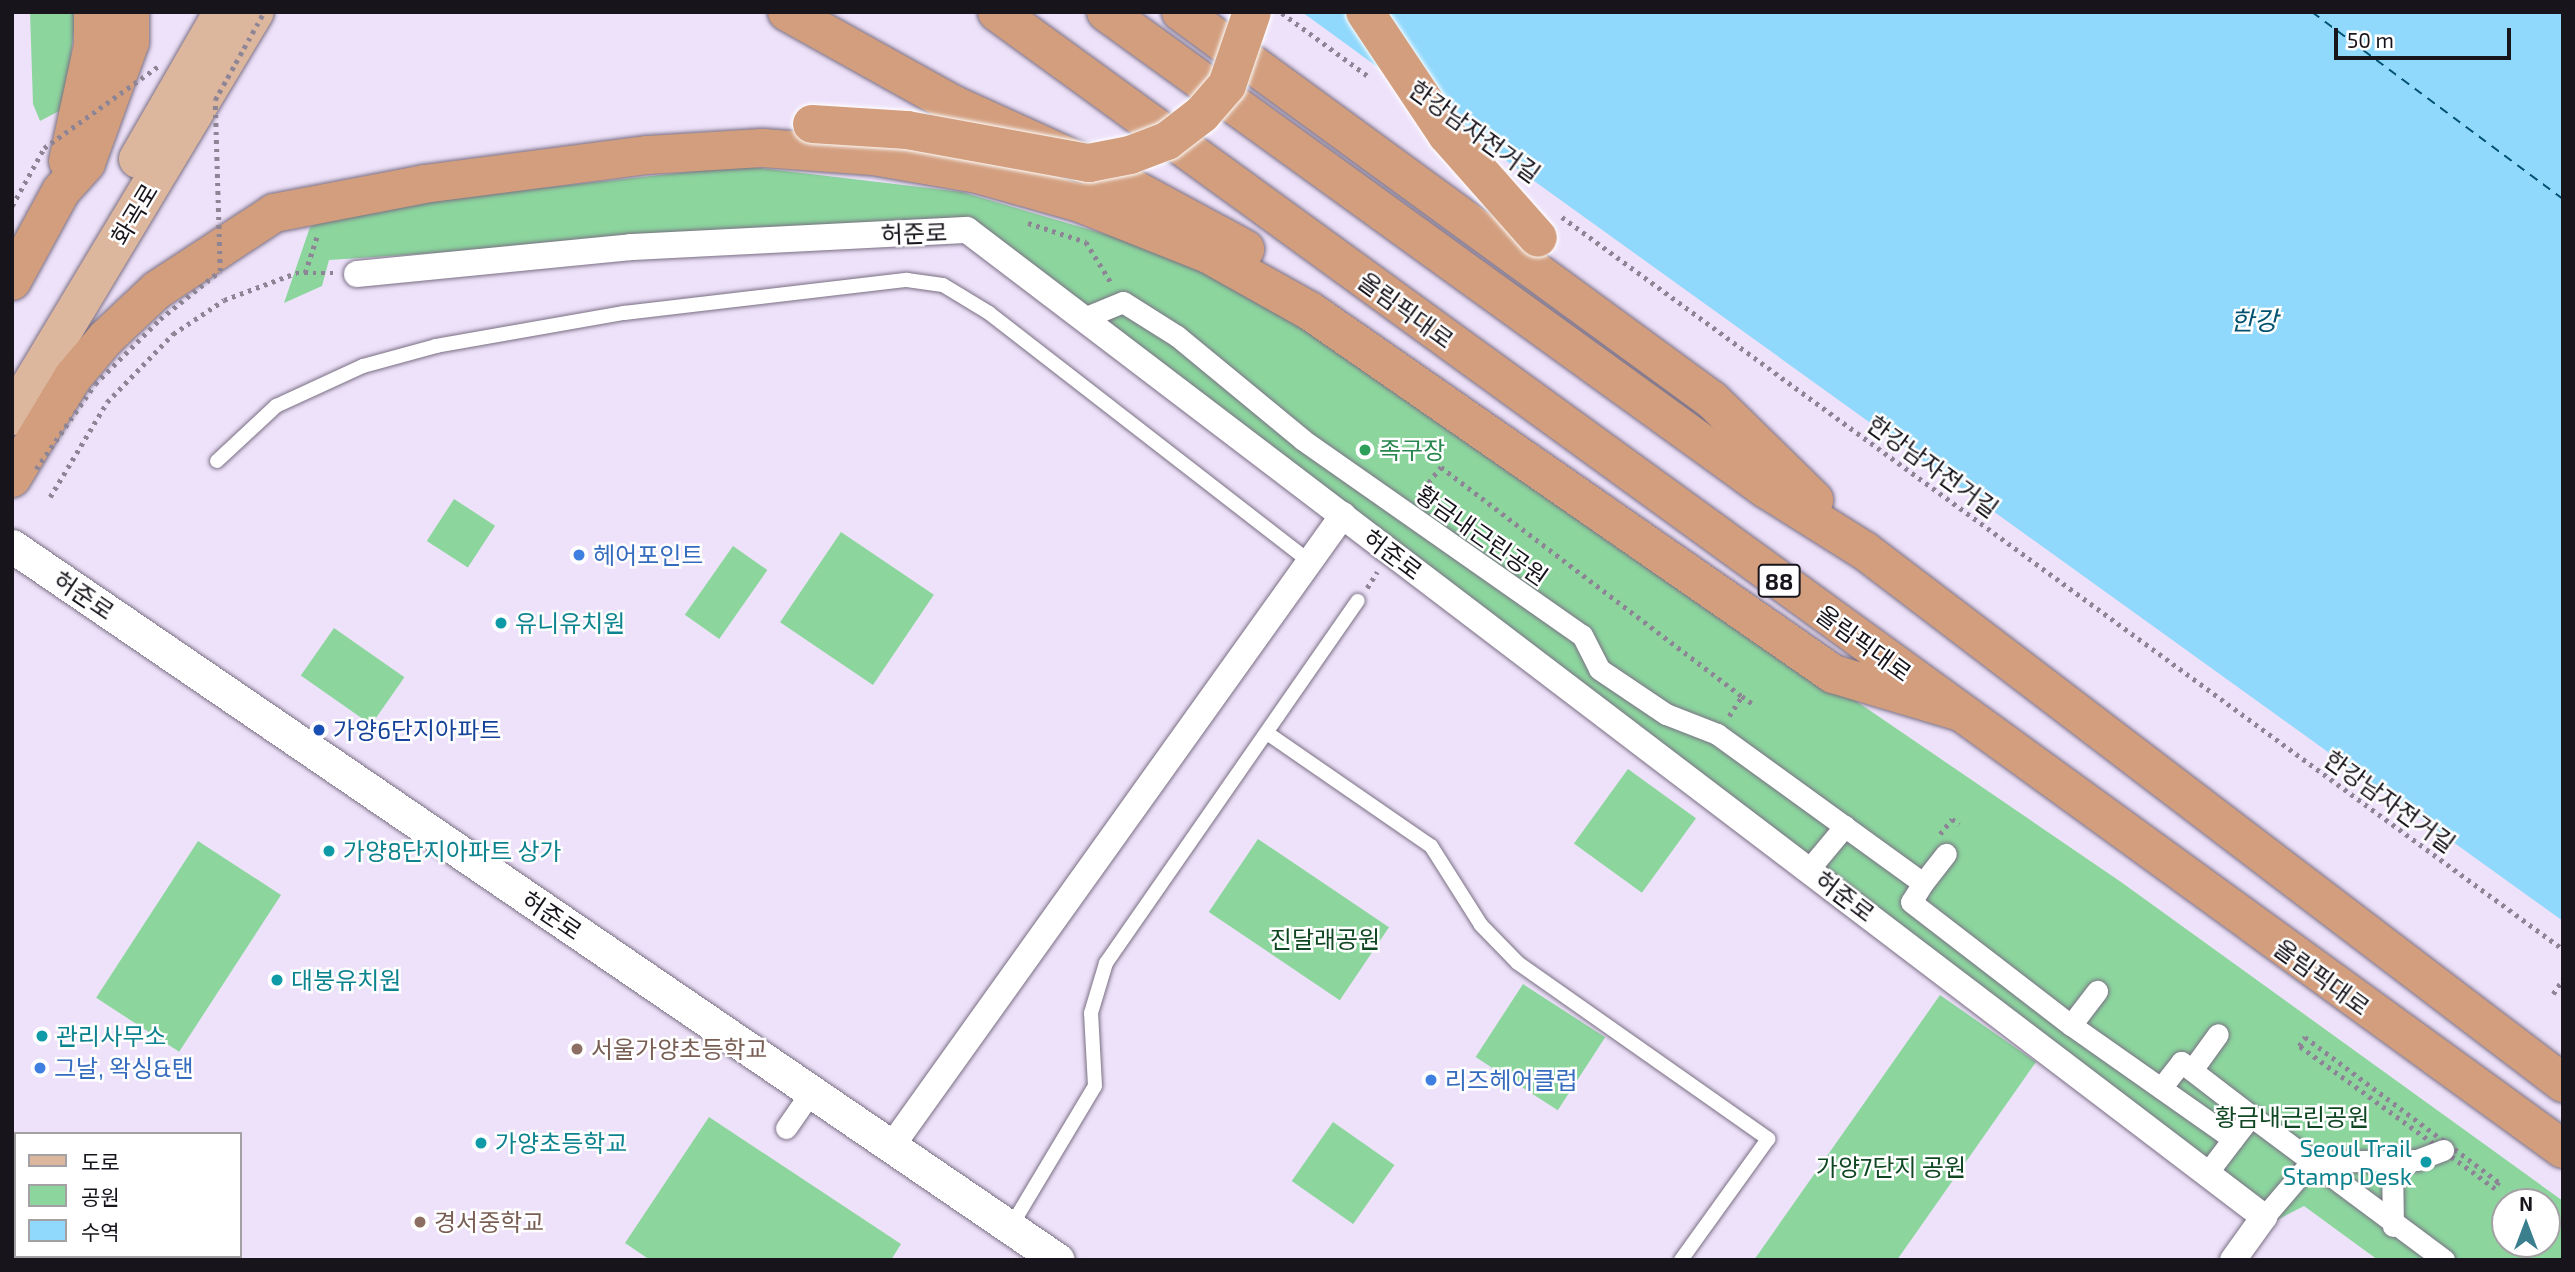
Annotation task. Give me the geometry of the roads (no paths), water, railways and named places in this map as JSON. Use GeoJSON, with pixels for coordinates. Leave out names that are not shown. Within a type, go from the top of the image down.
{"type":"FeatureCollection","features":[{"type":"Feature","properties":{"kind":"highway"},"geometry":{"type":"LineString","coordinates":[[61,191],[93,45],[93,12]]}},
{"type":"Feature","properties":{"kind":"highway"},"geometry":{"type":"LineString","coordinates":[[12,281],[61,191],[86,163],[130,42],[130,12]]}},
{"type":"Feature","properties":{"kind":"highway"},"geometry":{"type":"LineString","coordinates":[[787,12],[954,105],[1194,218],[1363,328],[1413,381]]}},
{"type":"Feature","properties":{"kind":"highway","name":"올림픽대로"},"geometry":{"type":"LineString","coordinates":[[998,12],[2563,1149]]}},
{"type":"Feature","properties":{"kind":"highway"},"geometry":{"type":"LineString","coordinates":[[1106,12],[1766,489],[1865,551],[2563,1083]]}},
{"type":"Feature","properties":{"kind":"highway"},"geometry":{"type":"LineString","coordinates":[[1181,12],[1712,400]]}},
{"type":"Feature","properties":{"kind":"highway"},"geometry":{"type":"LineString","coordinates":[[24,474],[73,377],[106,338],[158,290],[328,179],[399,161],[702,125],[811,124],[907,130],[1089,163],[1130,155],[1167,141],[1202,114],[1227,85],[1252,12]]}},
{"type":"Feature","properties":{"kind":"highway"},"geometry":{"type":"LineString","coordinates":[[1366,12],[1447,135],[1548,226],[1712,400],[1865,551]]}},
{"type":"Feature","properties":{"kind":"highway"},"geometry":{"type":"LineString","coordinates":[[274,213],[424,184],[648,155],[762,148],[873,156],[977,174],[1080,203],[1208,254],[1310,311],[1833,674],[1957,711]]}},
{"type":"Feature","properties":{"kind":"main road","name":"화곡로"},"geometry":{"type":"LineString","coordinates":[[12,376],[223,12]]}},
{"type":"Feature","properties":{"kind":"main road","name":"화곡로"},"geometry":{"type":"LineString","coordinates":[[12,416],[255,12]]}},
{"type":"Feature","properties":{"kind":"street","name":"허준로"},"geometry":{"type":"LineString","coordinates":[[357,274],[631,247],[967,230],[2264,1217]]}},
{"type":"Feature","properties":{"kind":"street","name":"황금내근린공원"},"geometry":{"type":"LineString","coordinates":[[1084,318],[1123,302],[1177,336],[1405,514],[1582,635],[1599,669],[1666,714],[1717,734],[1923,883]]}},
{"type":"Feature","properties":{"kind":"street"},"geometry":{"type":"LineString","coordinates":[[891,1147],[1343,515]]}},
{"type":"Feature","properties":{"kind":"street","name":"허준로"},"geometry":{"type":"LineString","coordinates":[[12,546],[891,1147],[1015,1242],[1058,1260]]}},
{"type":"Feature","properties":{"kind":"street"},"geometry":{"type":"LineString","coordinates":[[1809,869],[1845,826]]}},
{"type":"Feature","properties":{"kind":"street"},"geometry":{"type":"LineString","coordinates":[[1946,854],[1911,902],[2071,1025],[2233,1139]]}},
{"type":"Feature","properties":{"kind":"street"},"geometry":{"type":"LineString","coordinates":[[2071,1025],[2088,995]]}},
{"type":"Feature","properties":{"kind":"street"},"geometry":{"type":"LineString","coordinates":[[2192,1070],[2218,1034]]}},
{"type":"Feature","properties":{"kind":"street"},"geometry":{"type":"LineString","coordinates":[[2161,1088],[2181,1062],[2393,1226],[2444,1260]]}},
{"type":"Feature","properties":{"kind":"street"},"geometry":{"type":"LineString","coordinates":[[786,1128],[811,1092]]}},
{"type":"Feature","properties":{"kind":"street"},"geometry":{"type":"LineString","coordinates":[[2208,1172],[2250,1116]]}},
{"type":"Feature","properties":{"kind":"street"},"geometry":{"type":"LineString","coordinates":[[2234,1260],[2264,1217],[2311,1162],[2392,1158],[2417,1160],[2445,1146]]}},
{"type":"Feature","properties":{"kind":"street"},"geometry":{"type":"LineString","coordinates":[[2392,1158],[2393,1226]]}},
{"type":"Feature","properties":{"kind":"lane"},"geometry":{"type":"LineString","coordinates":[[218,461],[276,406],[363,366],[436,346],[692,304],[907,280],[943,285],[989,313],[1310,562]]}},
{"type":"Feature","properties":{"kind":"lane"},"geometry":{"type":"LineString","coordinates":[[1015,1242],[1095,1086],[1091,1013],[1097,979],[1359,601]]}},
{"type":"Feature","properties":{"kind":"lane"},"geometry":{"type":"LineString","coordinates":[[1268,733],[1431,846],[1481,925],[1518,963],[1768,1139],[1681,1260]]}},
{"type":"Feature","properties":{"kind":"water","name":"한강"},"geometry":{"type":"Polygon","coordinates":[[[1302,12],[2563,12],[2563,921],[1530,178],[1302,12]]]}},
{"type":"Feature","properties":{"kind":"place","name":"족구장"},"geometry":{"type":"Point","coordinates":[1365,450]}},
{"type":"Feature","properties":{"kind":"place","name":"헤어포인트"},"geometry":{"type":"Point","coordinates":[579,555]}},
{"type":"Feature","properties":{"kind":"place","name":"유니유치원"},"geometry":{"type":"Point","coordinates":[501,623]}},
{"type":"Feature","properties":{"kind":"place","name":"가양6단지아파트"},"geometry":{"type":"Point","coordinates":[319,730]}},
{"type":"Feature","properties":{"kind":"place","name":"가양8단지아파트 상가"},"geometry":{"type":"Point","coordinates":[329,851]}},
{"type":"Feature","properties":{"kind":"place","name":"대붕유치원"},"geometry":{"type":"Point","coordinates":[277,980]}},
{"type":"Feature","properties":{"kind":"place","name":"관리사무소"},"geometry":{"type":"Point","coordinates":[42,1036]}},
{"type":"Feature","properties":{"kind":"place","name":"서울가양초등학교"},"geometry":{"type":"Point","coordinates":[577,1049]}},
{"type":"Feature","properties":{"kind":"place","name":"그날, 왁싱&탠"},"geometry":{"type":"Point","coordinates":[40,1068]}},
{"type":"Feature","properties":{"kind":"place","name":"리즈헤어클럽"},"geometry":{"type":"Point","coordinates":[1431,1080]}},
{"type":"Feature","properties":{"kind":"place","name":"가양초등학교"},"geometry":{"type":"Point","coordinates":[481,1143]}},
{"type":"Feature","properties":{"kind":"place","name":"Seoul Trail Stamp Desk"},"geometry":{"type":"Point","coordinates":[2426,1162]}},
{"type":"Feature","properties":{"kind":"place","name":"경서중학교"},"geometry":{"type":"Point","coordinates":[420,1222]}},
{"type":"Feature","properties":{"kind":"park label","name":"진달래공원"},"geometry":{"type":"Point","coordinates":[1325,939]}},
{"type":"Feature","properties":{"kind":"park label","name":"가양7단지 공원"},"geometry":{"type":"Point","coordinates":[1891,1167]}}]}
